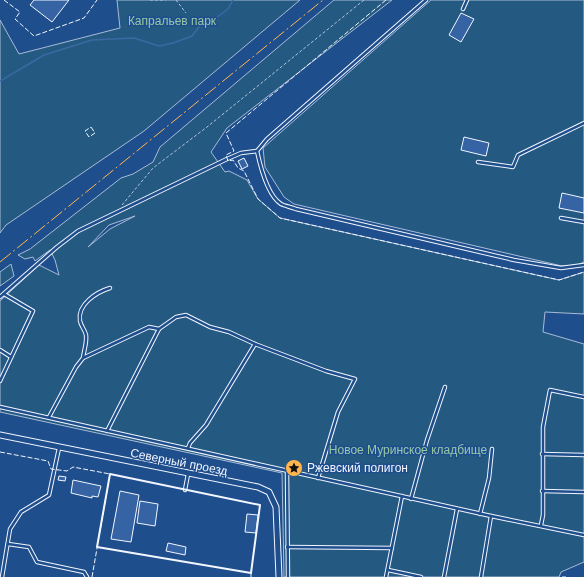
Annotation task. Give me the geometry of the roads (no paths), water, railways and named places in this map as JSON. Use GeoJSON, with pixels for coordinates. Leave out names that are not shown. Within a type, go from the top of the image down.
{"type":"FeatureCollection","features":[{"type":"Feature","properties":{"kind":"street","name":"Северный проезд"},"geometry":{"type":"LineString","coordinates":[[0,435],[258,487],[269,492],[276,507],[278,524],[279,577]]}},
{"type":"Feature","properties":{"kind":"lane"},"geometry":{"type":"LineString","coordinates":[[0,297],[56,247],[78,231],[116,211],[227,159],[241,153],[257,151],[266,139],[426,0]]}},
{"type":"Feature","properties":{"kind":"lane"},"geometry":{"type":"LineString","coordinates":[[463,9],[467,0]]}},
{"type":"Feature","properties":{"kind":"lane"},"geometry":{"type":"LineString","coordinates":[[478,162],[513,167],[518,155],[584,123]]}},
{"type":"Feature","properties":{"kind":"lane"},"geometry":{"type":"LineString","coordinates":[[257,151],[260,167],[275,198],[281,204],[296,209],[514,260],[561,268],[584,265]]}},
{"type":"Feature","properties":{"kind":"lane"},"geometry":{"type":"LineString","coordinates":[[561,218],[584,222]]}},
{"type":"Feature","properties":{"kind":"lane"},"geometry":{"type":"LineString","coordinates":[[83,358],[86,335],[80,323],[81,312],[89,299],[95,294],[110,288]]}},
{"type":"Feature","properties":{"kind":"lane"},"geometry":{"type":"LineString","coordinates":[[0,381],[33,311],[4,294]]}},
{"type":"Feature","properties":{"kind":"lane"},"geometry":{"type":"LineString","coordinates":[[107,431],[159,329],[176,317],[186,315],[210,327],[229,332],[255,344],[326,371],[355,379],[338,412],[318,478]]}},
{"type":"Feature","properties":{"kind":"lane"},"geometry":{"type":"LineString","coordinates":[[49,417],[76,367],[83,358],[149,327],[159,329]]}},
{"type":"Feature","properties":{"kind":"lane"},"geometry":{"type":"LineString","coordinates":[[188,448],[190,443],[206,425],[255,344]]}},
{"type":"Feature","properties":{"kind":"lane"},"geometry":{"type":"LineString","coordinates":[[0,350],[11,356]]}},
{"type":"Feature","properties":{"kind":"lane"},"geometry":{"type":"LineString","coordinates":[[411,499],[427,440],[445,387]]}},
{"type":"Feature","properties":{"kind":"lane"},"geometry":{"type":"LineString","coordinates":[[541,525],[542,454],[545,410],[550,390],[584,396]]}},
{"type":"Feature","properties":{"kind":"lane"},"geometry":{"type":"LineString","coordinates":[[0,406],[411,499],[584,535]]}},
{"type":"Feature","properties":{"kind":"lane"},"geometry":{"type":"LineString","coordinates":[[2,577],[10,529],[21,512],[49,495],[59,447]]}},
{"type":"Feature","properties":{"kind":"lane"},"geometry":{"type":"LineString","coordinates":[[480,514],[489,478],[492,449]]}},
{"type":"Feature","properties":{"kind":"lane"},"geometry":{"type":"LineString","coordinates":[[542,454],[584,455]]}},
{"type":"Feature","properties":{"kind":"lane"},"geometry":{"type":"LineString","coordinates":[[287,471],[288,577]]}},
{"type":"Feature","properties":{"kind":"lane"},"geometry":{"type":"LineString","coordinates":[[185,490],[188,474]]}},
{"type":"Feature","properties":{"kind":"lane"},"geometry":{"type":"LineString","coordinates":[[542,491],[584,492]]}},
{"type":"Feature","properties":{"kind":"lane"},"geometry":{"type":"LineString","coordinates":[[386,577],[402,496]]}},
{"type":"Feature","properties":{"kind":"lane"},"geometry":{"type":"LineString","coordinates":[[444,577],[457,509]]}},
{"type":"Feature","properties":{"kind":"lane"},"geometry":{"type":"LineString","coordinates":[[481,577],[491,516]]}},
{"type":"Feature","properties":{"kind":"lane"},"geometry":{"type":"LineString","coordinates":[[8,544],[29,547],[37,562],[84,572],[87,577]]}},
{"type":"Feature","properties":{"kind":"lane"},"geometry":{"type":"LineString","coordinates":[[287,547],[392,548]]}},
{"type":"Feature","properties":{"kind":"lane"},"geometry":{"type":"LineString","coordinates":[[388,570],[422,577]]}},
{"type":"Feature","properties":{"kind":"waterway"},"geometry":{"type":"LineString","coordinates":[[0,81],[44,55],[92,40],[134,38],[159,46],[173,43],[192,36],[202,23],[213,20],[228,9],[233,0]]}},
{"type":"Feature","properties":{"kind":"place","name":"Ржевский полигон"},"geometry":{"type":"Point","coordinates":[294,468]}},
{"type":"Feature","properties":{"kind":"park label","name":"Капральев парк"},"geometry":{"type":"Point","coordinates":[172,21]}},
{"type":"Feature","properties":{"kind":"park label","name":"Новое Муринское кладбище"},"geometry":{"type":"Point","coordinates":[408,450]}}]}
